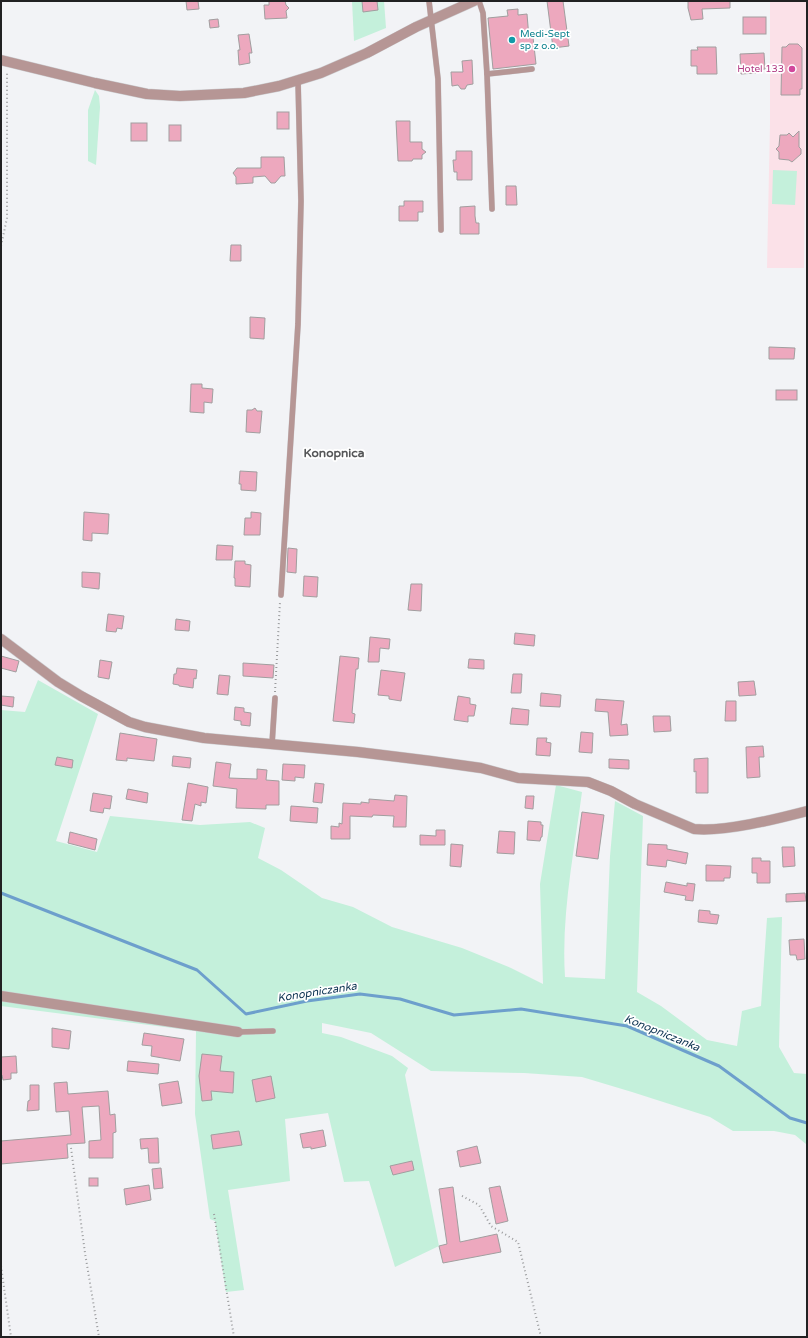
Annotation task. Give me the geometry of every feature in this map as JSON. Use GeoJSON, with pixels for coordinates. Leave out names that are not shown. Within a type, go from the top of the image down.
{"type":"FeatureCollection","features":[{"type":"Feature","properties":{"kind":"street"},"geometry":{"type":"LineString","coordinates":[[4,60],[102,85],[147,94],[173,96],[244,93],[279,86],[321,73],[367,53],[431,20],[474,1]]}},
{"type":"Feature","properties":{"kind":"street"},"geometry":{"type":"LineString","coordinates":[[1,639],[58,682],[113,715],[145,727],[204,738],[358,752],[431,761],[481,768],[518,778],[588,782],[694,829],[702,830],[743,825],[807,811]]}},
{"type":"Feature","properties":{"kind":"street"},"geometry":{"type":"LineString","coordinates":[[1,996],[238,1032]]}},
{"type":"Feature","properties":{"kind":"lane"},"geometry":{"type":"LineString","coordinates":[[428,1],[438,79],[441,230]]}},
{"type":"Feature","properties":{"kind":"lane"},"geometry":{"type":"LineString","coordinates":[[479,1],[483,13],[487,74],[492,209]]}},
{"type":"Feature","properties":{"kind":"lane"},"geometry":{"type":"LineString","coordinates":[[487,74],[532,69]]}},
{"type":"Feature","properties":{"kind":"lane"},"geometry":{"type":"LineString","coordinates":[[281,595],[298,324],[301,201],[298,81]]}},
{"type":"Feature","properties":{"kind":"lane"},"geometry":{"type":"LineString","coordinates":[[272,744],[275,698]]}},
{"type":"Feature","properties":{"kind":"lane"},"geometry":{"type":"LineString","coordinates":[[238,1032],[273,1030]]}},
{"type":"Feature","properties":{"kind":"path"},"geometry":{"type":"LineString","coordinates":[[1,246],[7,218],[4,60]]}},
{"type":"Feature","properties":{"kind":"path"},"geometry":{"type":"LineString","coordinates":[[275,698],[281,595]]}},
{"type":"Feature","properties":{"kind":"path"},"geometry":{"type":"LineString","coordinates":[[71,1148],[85,1252],[99,1337]]}},
{"type":"Feature","properties":{"kind":"path"},"geometry":{"type":"LineString","coordinates":[[462,1196],[479,1205],[491,1226],[518,1242],[541,1337]]}},
{"type":"Feature","properties":{"kind":"path"},"geometry":{"type":"LineString","coordinates":[[214,1214],[234,1337]]}},
{"type":"Feature","properties":{"kind":"path"},"geometry":{"type":"LineString","coordinates":[[1,1266],[11,1337]]}},
{"type":"Feature","properties":{"kind":"shaded area"},"geometry":{"type":"Polygon","coordinates":[[[770,1],[807,1],[804,268],[767,268],[770,123],[770,1]]]}},
{"type":"Feature","properties":{"kind":"green space"},"geometry":{"type":"Polygon","coordinates":[[[352,1],[384,1],[386,28],[354,41],[352,1]]]}},
{"type":"Feature","properties":{"kind":"green space"},"geometry":{"type":"Polygon","coordinates":[[[95,90],[99,96],[100,107],[96,165],[88,161],[88,110],[95,90]]]}},
{"type":"Feature","properties":{"kind":"green space"},"geometry":{"type":"Polygon","coordinates":[[[773,170],[797,171],[795,205],[772,204],[773,170]]]}},
{"type":"Feature","properties":{"kind":"green space"},"geometry":{"type":"Polygon","coordinates":[[[38,680],[98,714],[56,841],[97,852],[110,816],[200,825],[250,822],[265,828],[258,858],[281,870],[322,898],[353,907],[392,927],[462,948],[511,968],[543,984],[540,884],[556,785],[582,792],[567,907],[564,954],[565,977],[605,979],[610,856],[615,801],[643,816],[637,992],[661,1006],[707,1040],[737,1046],[742,1011],[761,1006],[767,918],[782,917],[779,1047],[794,1073],[807,1074],[807,1154],[806,1144],[795,1135],[774,1131],[733,1131],[710,1117],[582,1077],[524,1073],[431,1071],[371,1033],[322,1023],[322,1033],[341,1037],[392,1056],[408,1068],[405,1075],[439,1246],[395,1267],[369,1181],[344,1182],[328,1113],[285,1119],[290,1181],[228,1190],[244,1290],[226,1292],[215,1221],[210,1219],[195,1114],[196,1031],[1,1006],[1,710],[25,712],[38,680]]]}},
{"type":"Feature","properties":{"kind":"building"},"geometry":{"type":"Polygon","coordinates":[[[186,1],[198,1],[199,9],[187,10],[186,1]]]}},
{"type":"Feature","properties":{"kind":"building"},"geometry":{"type":"Polygon","coordinates":[[[269,1],[285,1],[289,8],[286,11],[287,18],[265,19],[264,5],[269,5],[269,1]]]}},
{"type":"Feature","properties":{"kind":"building"},"geometry":{"type":"Polygon","coordinates":[[[362,1],[377,1],[378,10],[363,12],[362,1]]]}},
{"type":"Feature","properties":{"kind":"building"},"geometry":{"type":"Polygon","coordinates":[[[547,1],[563,1],[569,46],[553,48],[547,1]]]}},
{"type":"Feature","properties":{"kind":"building"},"geometry":{"type":"Polygon","coordinates":[[[688,1],[730,1],[730,8],[702,9],[703,19],[691,20],[688,1]]]}},
{"type":"Feature","properties":{"kind":"building","name":"Medi-Sept sp z o.o."},"geometry":{"type":"Polygon","coordinates":[[[518,9],[518,15],[527,14],[529,38],[533,37],[536,64],[493,69],[488,18],[508,16],[507,10],[518,9]]]}},
{"type":"Feature","properties":{"kind":"building"},"geometry":{"type":"Polygon","coordinates":[[[743,17],[766,17],[766,34],[743,34],[743,17]]]}},
{"type":"Feature","properties":{"kind":"building"},"geometry":{"type":"Polygon","coordinates":[[[218,19],[219,27],[210,28],[209,20],[218,19]]]}},
{"type":"Feature","properties":{"kind":"building"},"geometry":{"type":"Polygon","coordinates":[[[249,34],[252,53],[249,53],[250,63],[239,65],[238,50],[240,50],[238,35],[249,34]]]}},
{"type":"Feature","properties":{"kind":"building","name":"Hotel 133"},"geometry":{"type":"Polygon","coordinates":[[[789,44],[798,44],[802,48],[802,89],[800,89],[800,95],[781,95],[782,47],[786,47],[789,44]]]}},
{"type":"Feature","properties":{"kind":"building"},"geometry":{"type":"Polygon","coordinates":[[[697,47],[716,47],[717,74],[697,74],[697,66],[691,66],[691,50],[698,50],[697,47]]]}},
{"type":"Feature","properties":{"kind":"building"},"geometry":{"type":"Polygon","coordinates":[[[764,53],[765,69],[756,70],[756,73],[741,74],[740,54],[764,53]]]}},
{"type":"Feature","properties":{"kind":"building"},"geometry":{"type":"Polygon","coordinates":[[[472,60],[473,84],[467,85],[465,89],[461,89],[458,85],[452,86],[451,72],[463,72],[462,61],[472,60]]]}},
{"type":"Feature","properties":{"kind":"building"},"geometry":{"type":"Polygon","coordinates":[[[277,112],[289,112],[289,129],[277,129],[277,112]]]}},
{"type":"Feature","properties":{"kind":"building"},"geometry":{"type":"Polygon","coordinates":[[[396,121],[410,121],[410,142],[422,142],[422,149],[426,152],[422,155],[422,159],[398,161],[396,121]]]}},
{"type":"Feature","properties":{"kind":"building"},"geometry":{"type":"Polygon","coordinates":[[[131,123],[147,123],[147,141],[131,141],[131,123]]]}},
{"type":"Feature","properties":{"kind":"building"},"geometry":{"type":"Polygon","coordinates":[[[169,125],[181,125],[181,141],[169,141],[169,125]]]}},
{"type":"Feature","properties":{"kind":"building"},"geometry":{"type":"Polygon","coordinates":[[[799,131],[799,147],[801,149],[801,154],[792,162],[789,160],[779,159],[779,152],[776,149],[779,146],[780,135],[787,135],[789,133],[793,137],[799,131]]]}},
{"type":"Feature","properties":{"kind":"building"},"geometry":{"type":"Polygon","coordinates":[[[456,151],[472,151],[472,180],[457,180],[457,172],[454,172],[453,160],[456,160],[456,151]]]}},
{"type":"Feature","properties":{"kind":"building"},"geometry":{"type":"Polygon","coordinates":[[[261,157],[284,157],[285,176],[281,176],[275,183],[271,183],[265,176],[253,177],[253,183],[236,184],[236,177],[233,173],[237,168],[261,168],[261,157]]]}},
{"type":"Feature","properties":{"kind":"building"},"geometry":{"type":"Polygon","coordinates":[[[506,186],[516,186],[517,205],[506,205],[506,186]]]}},
{"type":"Feature","properties":{"kind":"building"},"geometry":{"type":"Polygon","coordinates":[[[404,201],[423,201],[423,212],[418,212],[418,221],[399,221],[399,206],[404,206],[404,201]]]}},
{"type":"Feature","properties":{"kind":"building"},"geometry":{"type":"Polygon","coordinates":[[[475,206],[476,223],[479,223],[479,234],[460,234],[460,207],[475,206]]]}},
{"type":"Feature","properties":{"kind":"building"},"geometry":{"type":"Polygon","coordinates":[[[231,245],[241,245],[241,261],[230,261],[231,245]]]}},
{"type":"Feature","properties":{"kind":"building"},"geometry":{"type":"Polygon","coordinates":[[[250,317],[265,318],[264,339],[250,338],[250,317]]]}},
{"type":"Feature","properties":{"kind":"building"},"geometry":{"type":"Polygon","coordinates":[[[769,347],[795,348],[794,359],[769,359],[769,347]]]}},
{"type":"Feature","properties":{"kind":"building"},"geometry":{"type":"Polygon","coordinates":[[[191,384],[202,384],[202,388],[213,389],[212,403],[204,402],[204,413],[190,412],[191,384]]]}},
{"type":"Feature","properties":{"kind":"building"},"geometry":{"type":"Polygon","coordinates":[[[776,390],[797,390],[797,400],[776,400],[776,390]]]}},
{"type":"Feature","properties":{"kind":"building"},"geometry":{"type":"Polygon","coordinates":[[[255,408],[257,411],[262,411],[260,433],[246,432],[247,410],[252,410],[255,408]]]}},
{"type":"Feature","properties":{"kind":"building"},"geometry":{"type":"Polygon","coordinates":[[[240,471],[257,472],[256,491],[241,490],[241,484],[239,484],[240,471]]]}},
{"type":"Feature","properties":{"kind":"building"},"geometry":{"type":"Polygon","coordinates":[[[84,512],[109,514],[108,534],[92,533],[92,541],[83,540],[84,512]]]}},
{"type":"Feature","properties":{"kind":"building"},"geometry":{"type":"Polygon","coordinates":[[[251,512],[261,513],[260,535],[244,535],[245,518],[251,518],[251,512]]]}},
{"type":"Feature","properties":{"kind":"building"},"geometry":{"type":"Polygon","coordinates":[[[217,545],[233,546],[232,560],[216,560],[217,545]]]}},
{"type":"Feature","properties":{"kind":"building"},"geometry":{"type":"Polygon","coordinates":[[[288,548],[297,549],[296,573],[287,572],[288,548]]]}},
{"type":"Feature","properties":{"kind":"building"},"geometry":{"type":"Polygon","coordinates":[[[235,561],[245,561],[245,564],[251,565],[250,587],[235,586],[235,561]]]}},
{"type":"Feature","properties":{"kind":"building"},"geometry":{"type":"Polygon","coordinates":[[[82,572],[100,573],[99,589],[82,587],[82,572]]]}},
{"type":"Feature","properties":{"kind":"building"},"geometry":{"type":"Polygon","coordinates":[[[304,576],[318,577],[317,597],[303,596],[304,576]]]}},
{"type":"Feature","properties":{"kind":"building"},"geometry":{"type":"Polygon","coordinates":[[[411,584],[422,584],[421,611],[408,610],[411,584]]]}},
{"type":"Feature","properties":{"kind":"building"},"geometry":{"type":"Polygon","coordinates":[[[108,614],[124,616],[122,629],[117,628],[116,632],[106,631],[108,614]]]}},
{"type":"Feature","properties":{"kind":"building"},"geometry":{"type":"Polygon","coordinates":[[[176,619],[190,621],[189,631],[175,630],[176,619]]]}},
{"type":"Feature","properties":{"kind":"building"},"geometry":{"type":"Polygon","coordinates":[[[515,633],[535,635],[534,646],[514,644],[515,633]]]}},
{"type":"Feature","properties":{"kind":"building"},"geometry":{"type":"Polygon","coordinates":[[[370,637],[390,639],[389,649],[380,648],[379,662],[368,662],[370,637]]]}},
{"type":"Feature","properties":{"kind":"building"},"geometry":{"type":"Polygon","coordinates":[[[1,656],[19,661],[16,672],[1,668],[1,656]]]}},
{"type":"Feature","properties":{"kind":"building"},"geometry":{"type":"Polygon","coordinates":[[[340,656],[359,658],[358,669],[356,669],[352,713],[355,714],[354,723],[333,721],[340,656]]]}},
{"type":"Feature","properties":{"kind":"building"},"geometry":{"type":"Polygon","coordinates":[[[469,659],[484,660],[484,669],[468,668],[469,659]]]}},
{"type":"Feature","properties":{"kind":"building"},"geometry":{"type":"Polygon","coordinates":[[[100,660],[112,662],[109,679],[98,677],[100,660]]]}},
{"type":"Feature","properties":{"kind":"building"},"geometry":{"type":"Polygon","coordinates":[[[243,663],[274,665],[273,678],[243,676],[243,663]]]}},
{"type":"Feature","properties":{"kind":"building"},"geometry":{"type":"Polygon","coordinates":[[[177,668],[197,670],[193,688],[173,684],[174,674],[176,674],[177,668]]]}},
{"type":"Feature","properties":{"kind":"building"},"geometry":{"type":"Polygon","coordinates":[[[381,670],[405,673],[401,701],[389,699],[389,696],[378,695],[381,670]]]}},
{"type":"Feature","properties":{"kind":"building"},"geometry":{"type":"Polygon","coordinates":[[[513,674],[522,674],[521,693],[511,693],[513,674]]]}},
{"type":"Feature","properties":{"kind":"building"},"geometry":{"type":"Polygon","coordinates":[[[219,675],[230,676],[228,695],[217,694],[219,675]]]}},
{"type":"Feature","properties":{"kind":"building"},"geometry":{"type":"Polygon","coordinates":[[[754,681],[756,695],[739,696],[738,682],[754,681]]]}},
{"type":"Feature","properties":{"kind":"building"},"geometry":{"type":"Polygon","coordinates":[[[541,693],[561,695],[560,707],[540,706],[541,693]]]}},
{"type":"Feature","properties":{"kind":"building"},"geometry":{"type":"Polygon","coordinates":[[[1,696],[14,697],[13,707],[1,705],[1,696]]]}},
{"type":"Feature","properties":{"kind":"building"},"geometry":{"type":"Polygon","coordinates":[[[458,696],[470,698],[470,704],[476,705],[474,716],[468,716],[468,722],[454,720],[458,696]]]}},
{"type":"Feature","properties":{"kind":"building"},"geometry":{"type":"Polygon","coordinates":[[[596,699],[624,701],[621,725],[627,724],[628,735],[610,736],[608,712],[595,711],[596,699]]]}},
{"type":"Feature","properties":{"kind":"building"},"geometry":{"type":"Polygon","coordinates":[[[726,701],[736,701],[736,721],[725,721],[726,701]]]}},
{"type":"Feature","properties":{"kind":"building"},"geometry":{"type":"Polygon","coordinates":[[[235,707],[244,708],[244,712],[251,713],[250,726],[241,725],[241,721],[234,720],[235,707]]]}},
{"type":"Feature","properties":{"kind":"building"},"geometry":{"type":"Polygon","coordinates":[[[512,708],[529,710],[528,725],[510,724],[512,708]]]}},
{"type":"Feature","properties":{"kind":"building"},"geometry":{"type":"Polygon","coordinates":[[[653,716],[670,716],[671,731],[654,732],[653,716]]]}},
{"type":"Feature","properties":{"kind":"building"},"geometry":{"type":"Polygon","coordinates":[[[581,732],[593,733],[592,753],[579,752],[581,732]]]}},
{"type":"Feature","properties":{"kind":"building"},"geometry":{"type":"Polygon","coordinates":[[[120,733],[157,739],[154,761],[127,758],[127,761],[116,760],[120,733]]]}},
{"type":"Feature","properties":{"kind":"building"},"geometry":{"type":"Polygon","coordinates":[[[537,738],[547,738],[546,742],[551,743],[550,756],[536,755],[537,738]]]}},
{"type":"Feature","properties":{"kind":"building"},"geometry":{"type":"Polygon","coordinates":[[[763,746],[764,757],[759,757],[760,777],[747,778],[746,747],[763,746]]]}},
{"type":"Feature","properties":{"kind":"building"},"geometry":{"type":"Polygon","coordinates":[[[173,756],[191,758],[190,768],[172,766],[173,756]]]}},
{"type":"Feature","properties":{"kind":"building"},"geometry":{"type":"Polygon","coordinates":[[[57,757],[73,760],[72,768],[55,765],[57,757]]]}},
{"type":"Feature","properties":{"kind":"building"},"geometry":{"type":"Polygon","coordinates":[[[708,758],[708,793],[696,793],[696,771],[694,772],[694,759],[708,758]]]}},
{"type":"Feature","properties":{"kind":"building"},"geometry":{"type":"Polygon","coordinates":[[[609,759],[629,760],[629,769],[609,768],[609,759]]]}},
{"type":"Feature","properties":{"kind":"building"},"geometry":{"type":"Polygon","coordinates":[[[216,762],[231,764],[229,778],[257,779],[257,769],[267,770],[266,780],[279,781],[279,805],[266,805],[266,809],[236,808],[237,789],[213,786],[216,762]]]}},
{"type":"Feature","properties":{"kind":"building"},"geometry":{"type":"Polygon","coordinates":[[[283,764],[305,765],[304,778],[295,777],[295,781],[282,780],[283,764]]]}},
{"type":"Feature","properties":{"kind":"building"},"geometry":{"type":"Polygon","coordinates":[[[188,783],[208,787],[206,803],[201,802],[201,806],[195,804],[192,821],[182,820],[188,783]]]}},
{"type":"Feature","properties":{"kind":"building"},"geometry":{"type":"Polygon","coordinates":[[[315,783],[324,784],[322,803],[313,802],[315,783]]]}},
{"type":"Feature","properties":{"kind":"building"},"geometry":{"type":"Polygon","coordinates":[[[128,789],[148,793],[147,803],[126,799],[128,789]]]}},
{"type":"Feature","properties":{"kind":"building"},"geometry":{"type":"Polygon","coordinates":[[[93,793],[112,796],[110,809],[104,808],[103,813],[90,811],[93,793]]]}},
{"type":"Feature","properties":{"kind":"building"},"geometry":{"type":"Polygon","coordinates":[[[395,795],[407,796],[406,827],[393,827],[394,816],[350,816],[350,839],[331,839],[331,826],[339,827],[339,823],[342,824],[343,803],[369,803],[369,799],[394,801],[395,795]]]}},
{"type":"Feature","properties":{"kind":"building"},"geometry":{"type":"Polygon","coordinates":[[[526,796],[534,796],[533,809],[525,808],[526,796]]]}},
{"type":"Feature","properties":{"kind":"building"},"geometry":{"type":"Polygon","coordinates":[[[291,806],[318,808],[317,823],[290,821],[291,806]]]}},
{"type":"Feature","properties":{"kind":"building"},"geometry":{"type":"Polygon","coordinates":[[[582,812],[604,815],[598,859],[576,856],[582,812]]]}},
{"type":"Feature","properties":{"kind":"building"},"geometry":{"type":"Polygon","coordinates":[[[528,821],[541,822],[541,825],[543,825],[542,837],[540,841],[527,840],[528,821]]]}},
{"type":"Feature","properties":{"kind":"building"},"geometry":{"type":"Polygon","coordinates":[[[436,830],[445,830],[445,845],[420,845],[420,835],[436,836],[436,830]]]}},
{"type":"Feature","properties":{"kind":"building"},"geometry":{"type":"Polygon","coordinates":[[[499,831],[515,832],[514,854],[497,853],[499,831]]]}},
{"type":"Feature","properties":{"kind":"building"},"geometry":{"type":"Polygon","coordinates":[[[70,832],[97,839],[95,850],[68,843],[70,832]]]}},
{"type":"Feature","properties":{"kind":"building"},"geometry":{"type":"Polygon","coordinates":[[[451,844],[463,845],[461,867],[450,866],[451,844]]]}},
{"type":"Feature","properties":{"kind":"building"},"geometry":{"type":"Polygon","coordinates":[[[648,844],[667,845],[667,849],[688,853],[686,864],[667,860],[666,867],[647,865],[648,844]]]}},
{"type":"Feature","properties":{"kind":"building"},"geometry":{"type":"Polygon","coordinates":[[[782,847],[794,847],[795,866],[783,867],[782,847]]]}},
{"type":"Feature","properties":{"kind":"building"},"geometry":{"type":"Polygon","coordinates":[[[752,858],[761,858],[761,861],[770,861],[770,883],[757,883],[757,873],[752,873],[752,858]]]}},
{"type":"Feature","properties":{"kind":"building"},"geometry":{"type":"Polygon","coordinates":[[[706,865],[731,866],[730,878],[724,878],[724,881],[706,881],[706,865]]]}},
{"type":"Feature","properties":{"kind":"building"},"geometry":{"type":"Polygon","coordinates":[[[666,882],[687,886],[687,883],[695,884],[693,901],[685,900],[686,896],[664,892],[666,882]]]}},
{"type":"Feature","properties":{"kind":"building"},"geometry":{"type":"Polygon","coordinates":[[[805,893],[806,901],[786,902],[786,894],[805,893]]]}},
{"type":"Feature","properties":{"kind":"building"},"geometry":{"type":"Polygon","coordinates":[[[699,910],[710,911],[710,914],[719,915],[717,924],[698,922],[699,910]]]}},
{"type":"Feature","properties":{"kind":"building"},"geometry":{"type":"Polygon","coordinates":[[[804,939],[805,959],[797,960],[796,955],[790,955],[789,940],[804,939]]]}},
{"type":"Feature","properties":{"kind":"building"},"geometry":{"type":"Polygon","coordinates":[[[52,1028],[71,1031],[69,1049],[52,1047],[52,1028]]]}},
{"type":"Feature","properties":{"kind":"building"},"geometry":{"type":"Polygon","coordinates":[[[144,1033],[184,1039],[180,1061],[151,1056],[152,1046],[142,1045],[144,1033]]]}},
{"type":"Feature","properties":{"kind":"building"},"geometry":{"type":"Polygon","coordinates":[[[202,1054],[222,1056],[220,1071],[234,1072],[233,1093],[211,1091],[212,1100],[202,1101],[199,1076],[202,1054]]]}},
{"type":"Feature","properties":{"kind":"building"},"geometry":{"type":"Polygon","coordinates":[[[16,1056],[17,1073],[11,1073],[11,1079],[3,1080],[1,1075],[1,1057],[16,1056]]]}},
{"type":"Feature","properties":{"kind":"building"},"geometry":{"type":"Polygon","coordinates":[[[128,1061],[159,1064],[158,1074],[127,1071],[128,1061]]]}},
{"type":"Feature","properties":{"kind":"building"},"geometry":{"type":"Polygon","coordinates":[[[271,1076],[275,1098],[256,1102],[252,1080],[271,1076]]]}},
{"type":"Feature","properties":{"kind":"building"},"geometry":{"type":"Polygon","coordinates":[[[178,1081],[182,1103],[162,1106],[159,1084],[178,1081]]]}},
{"type":"Feature","properties":{"kind":"building"},"geometry":{"type":"Polygon","coordinates":[[[67,1082],[68,1094],[108,1091],[110,1115],[115,1114],[116,1132],[113,1133],[113,1158],[89,1158],[89,1141],[101,1140],[99,1106],[82,1107],[85,1143],[67,1144],[68,1158],[1,1164],[1,1141],[71,1135],[69,1111],[56,1112],[54,1083],[67,1082]]]}},
{"type":"Feature","properties":{"kind":"building"},"geometry":{"type":"Polygon","coordinates":[[[30,1085],[39,1085],[39,1110],[27,1111],[28,1101],[30,1100],[30,1085]]]}},
{"type":"Feature","properties":{"kind":"building"},"geometry":{"type":"Polygon","coordinates":[[[323,1130],[326,1146],[311,1149],[311,1147],[303,1148],[300,1134],[323,1130]]]}},
{"type":"Feature","properties":{"kind":"building"},"geometry":{"type":"Polygon","coordinates":[[[239,1131],[242,1145],[213,1149],[211,1135],[239,1131]]]}},
{"type":"Feature","properties":{"kind":"building"},"geometry":{"type":"Polygon","coordinates":[[[158,1138],[159,1163],[149,1163],[148,1148],[141,1149],[140,1139],[158,1138]]]}},
{"type":"Feature","properties":{"kind":"building"},"geometry":{"type":"Polygon","coordinates":[[[477,1146],[481,1163],[460,1167],[457,1151],[477,1146]]]}},
{"type":"Feature","properties":{"kind":"building"},"geometry":{"type":"Polygon","coordinates":[[[412,1161],[414,1170],[393,1175],[390,1166],[412,1161]]]}},
{"type":"Feature","properties":{"kind":"building"},"geometry":{"type":"Polygon","coordinates":[[[161,1168],[163,1188],[154,1189],[152,1169],[161,1168]]]}},
{"type":"Feature","properties":{"kind":"building"},"geometry":{"type":"Polygon","coordinates":[[[89,1178],[98,1178],[98,1186],[89,1186],[89,1178]]]}},
{"type":"Feature","properties":{"kind":"building"},"geometry":{"type":"Polygon","coordinates":[[[149,1185],[151,1200],[126,1205],[124,1189],[149,1185]]]}},
{"type":"Feature","properties":{"kind":"building"},"geometry":{"type":"Polygon","coordinates":[[[500,1186],[508,1221],[496,1224],[489,1188],[500,1186]]]}},
{"type":"Feature","properties":{"kind":"building"},"geometry":{"type":"Polygon","coordinates":[[[453,1187],[460,1242],[497,1234],[501,1252],[443,1263],[439,1246],[447,1244],[439,1189],[453,1187]]]}},
{"type":"Feature","properties":{"kind":"waterway","name":"Konopniczanka"},"geometry":{"type":"LineString","coordinates":[[1,893],[197,970],[246,1014],[307,1001],[360,994],[400,999],[454,1015],[521,1009],[627,1026],[719,1066],[790,1118],[807,1123]]}},
{"type":"Feature","properties":{"kind":"place","name":"Medi-Sept sp z o.o."},"geometry":{"type":"Point","coordinates":[512,40]}},
{"type":"Feature","properties":{"kind":"place","name":"Hotel 133"},"geometry":{"type":"Point","coordinates":[792,69]}},
{"type":"Feature","properties":{"kind":"district","name":"Konopnica"},"geometry":{"type":"Point","coordinates":[334,453]}}]}
